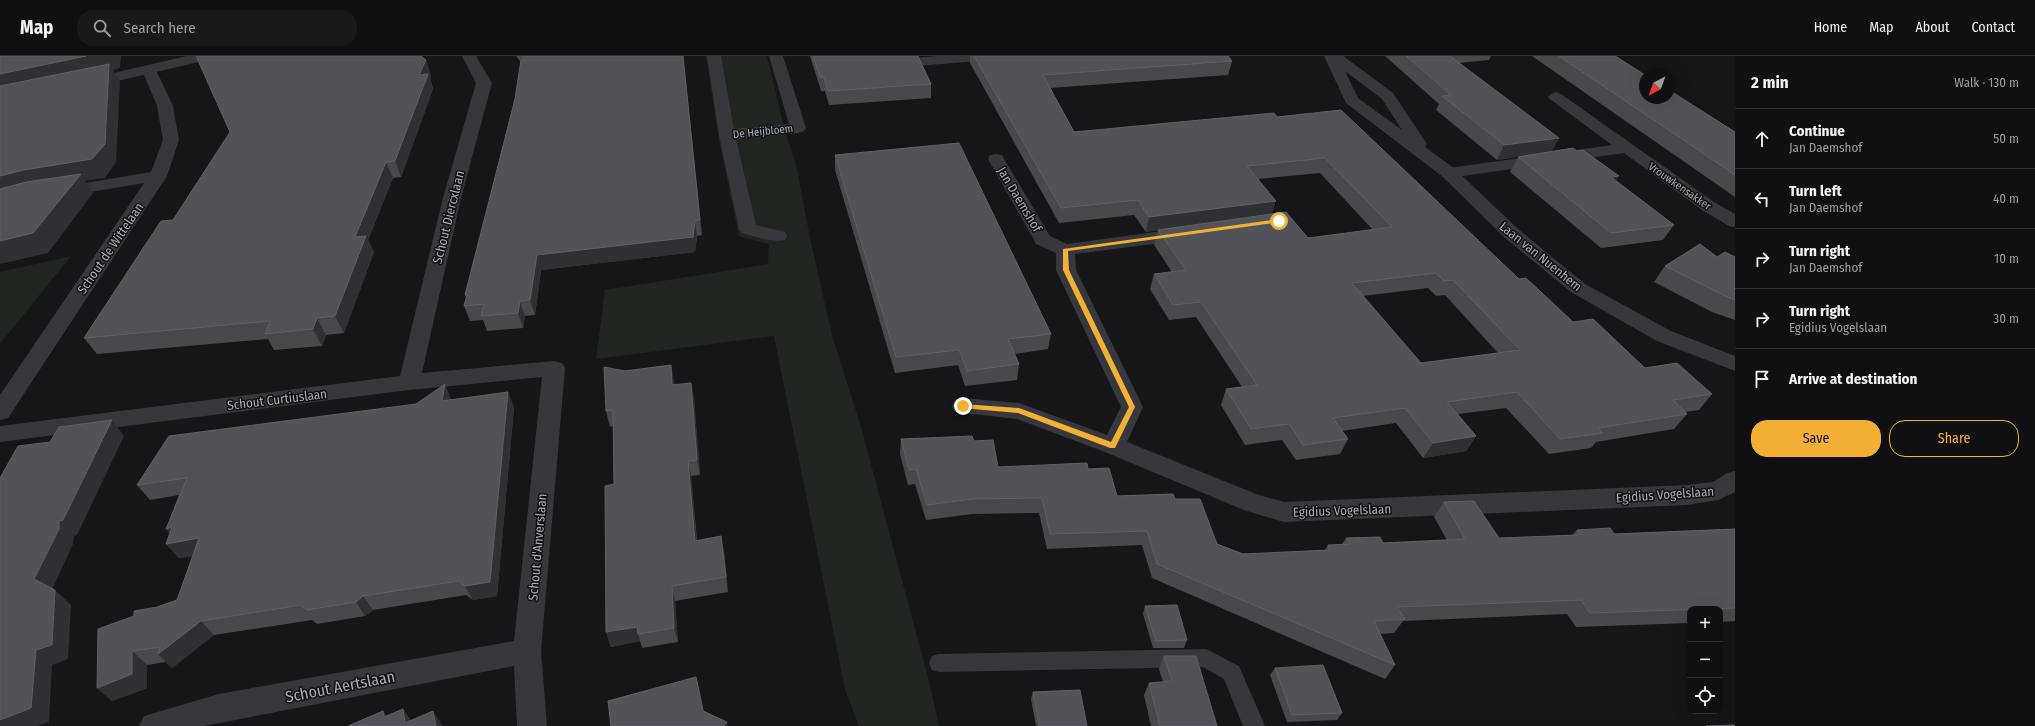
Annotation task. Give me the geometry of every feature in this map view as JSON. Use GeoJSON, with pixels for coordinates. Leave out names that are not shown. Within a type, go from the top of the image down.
{"type":"FeatureCollection","features":[{"type":"Feature","properties":{"kind":"street"},"geometry":{"type":"LineString","coordinates":[[75,86],[206,56]]}},
{"type":"Feature","properties":{"kind":"street","name":"Schout Diercxlaan"},"geometry":{"type":"LineString","coordinates":[[409,382],[452,198],[484,83],[469,56]]}},
{"type":"Feature","properties":{"kind":"street","name":"De Heijbloem"},"geometry":{"type":"LineString","coordinates":[[714,56],[727,135],[748,229],[778,236]]}},
{"type":"Feature","properties":{"kind":"street","name":"De Heijbloem"},"geometry":{"type":"LineString","coordinates":[[727,135],[798,128],[776,56]]}},
{"type":"Feature","properties":{"kind":"street"},"geometry":{"type":"LineString","coordinates":[[904,63],[991,56]]}},
{"type":"Feature","properties":{"kind":"street","name":"Laan van Nuenhem"},"geometry":{"type":"LineString","coordinates":[[1333,56],[1351,100],[1449,174],[1510,233],[1578,288],[1664,336],[1735,364]]}},
{"type":"Feature","properties":{"kind":"street","name":"Laan van Nuenhem"},"geometry":{"type":"LineString","coordinates":[[1333,56],[1388,96],[1428,157]]}},
{"type":"Feature","properties":{"kind":"street","name":"Schout de Wittelaan"},"geometry":{"type":"LineString","coordinates":[[0,412],[158,176],[171,140],[165,106],[149,70]]}},
{"type":"Feature","properties":{"kind":"street","name":"Vrouwkensakker"},"geometry":{"type":"LineString","coordinates":[[1556,97],[1708,206],[1735,222]]}},
{"type":"Feature","properties":{"kind":"street"},"geometry":{"type":"LineString","coordinates":[[1449,174],[1627,148]]}},
{"type":"Feature","properties":{"kind":"street","name":"Jan Daemshof"},"geometry":{"type":"LineString","coordinates":[[996,159],[1044,240],[1065,250]]}},
{"type":"Feature","properties":{"kind":"street"},"geometry":{"type":"LineString","coordinates":[[46,194],[158,176]]}},
{"type":"Feature","properties":{"kind":"street"},"geometry":{"type":"LineString","coordinates":[[1113,446],[1132,407],[1066,270],[1065,250],[1202,231]]}},
{"type":"Feature","properties":{"kind":"street","name":"Schout Curtiuslaan"},"geometry":{"type":"LineString","coordinates":[[0,434],[409,382],[554,368]]}},
{"type":"Feature","properties":{"kind":"street","name":"Schout d'Anverslaan"},"geometry":{"type":"LineString","coordinates":[[532,726],[527,651],[554,368]]}},
{"type":"Feature","properties":{"kind":"street","name":"Egidius Vogelslaan"},"geometry":{"type":"LineString","coordinates":[[963,406],[1019,411],[1113,446],[1253,503],[1284,512],[1687,495],[1718,491],[1735,480]]}},
{"type":"Feature","properties":{"kind":"street","name":"Schout Aertslaan"},"geometry":{"type":"LineString","coordinates":[[154,726],[219,708],[527,651]]}},
{"type":"Feature","properties":{"kind":"lane"},"geometry":{"type":"LineString","coordinates":[[939,663],[1206,658],[1232,673],[1254,726]]}},
{"type":"Feature","properties":{"kind":"shaded area"},"geometry":{"type":"Polygon","coordinates":[[[706,56],[767,56],[785,132],[796,164],[810,238],[832,335],[861,427],[929,681],[939,726],[859,726],[845,689],[774,336],[596,359],[605,290],[768,264],[769,244],[739,236],[719,141],[706,56]]]}},
{"type":"Feature","properties":{"kind":"shaded area"},"geometry":{"type":"Polygon","coordinates":[[[71,256],[0,344],[0,272],[71,256]]]}},
{"type":"Feature","properties":{"kind":"building"},"geometry":{"type":"Polygon","coordinates":[[[0,56],[86,56],[0,74],[0,56]]]}},
{"type":"Feature","properties":{"kind":"building"},"geometry":{"type":"Polygon","coordinates":[[[196,56],[421,56],[426,60],[419,75],[428,74],[395,161],[386,162],[355,237],[366,236],[335,316],[317,318],[313,329],[265,334],[270,321],[84,338],[161,221],[173,220],[230,132],[196,56]]]}},
{"type":"Feature","properties":{"kind":"building"},"geometry":{"type":"Polygon","coordinates":[[[522,56],[683,56],[700,220],[695,221],[693,237],[537,255],[530,300],[520,301],[518,313],[481,316],[484,304],[464,306],[467,295],[465,295],[515,99],[521,60],[525,60],[522,56]]]}},
{"type":"Feature","properties":{"kind":"building"},"geometry":{"type":"Polygon","coordinates":[[[813,56],[918,56],[931,84],[828,91],[824,77],[820,77],[813,56]]]}},
{"type":"Feature","properties":{"kind":"building"},"geometry":{"type":"Polygon","coordinates":[[[974,56],[1228,56],[1232,61],[1043,75],[1074,132],[1274,113],[1277,117],[1341,110],[1519,279],[1526,278],[1573,322],[1593,319],[1645,368],[1677,363],[1712,394],[1673,400],[1687,414],[1598,428],[1603,433],[1560,439],[1517,392],[1447,402],[1476,436],[1433,443],[1405,408],[1333,418],[1348,439],[1303,445],[1289,424],[1251,429],[1226,389],[1257,385],[1201,302],[1173,305],[1154,274],[1186,270],[1158,230],[1286,212],[1308,238],[1392,227],[1325,158],[1247,166],[1276,201],[1149,217],[1138,200],[1061,208],[974,56]],[[1436,273],[1352,283],[1421,363],[1520,350],[1453,280],[1444,281],[1436,273]]]}},
{"type":"Feature","properties":{"kind":"building"},"geometry":{"type":"Polygon","coordinates":[[[1406,56],[1450,56],[1559,138],[1504,145],[1442,96],[1451,95],[1406,56]]]}},
{"type":"Feature","properties":{"kind":"building"},"geometry":{"type":"Polygon","coordinates":[[[1559,56],[1615,56],[1639,71],[1639,104],[1675,104],[1675,94],[1735,132],[1735,175],[1559,56]]]}},
{"type":"Feature","properties":{"kind":"building"},"geometry":{"type":"Polygon","coordinates":[[[109,64],[105,144],[92,159],[24,170],[0,176],[0,86],[109,64]]]}},
{"type":"Feature","properties":{"kind":"building"},"geometry":{"type":"Polygon","coordinates":[[[959,143],[1051,334],[1008,339],[1019,364],[967,371],[959,350],[896,357],[835,155],[959,143]]]}},
{"type":"Feature","properties":{"kind":"building"},"geometry":{"type":"Polygon","coordinates":[[[1573,148],[1577,151],[1583,150],[1619,176],[1611,177],[1674,225],[1611,233],[1518,157],[1573,148]]]}},
{"type":"Feature","properties":{"kind":"building"},"geometry":{"type":"Polygon","coordinates":[[[81,174],[33,233],[0,241],[0,189],[26,182],[81,174]]]}},
{"type":"Feature","properties":{"kind":"building"},"geometry":{"type":"Polygon","coordinates":[[[1700,244],[1717,257],[1725,252],[1735,257],[1735,300],[1665,266],[1700,244]]]}},
{"type":"Feature","properties":{"kind":"building"},"geometry":{"type":"Polygon","coordinates":[[[671,365],[672,385],[691,383],[697,460],[688,461],[695,541],[721,536],[726,577],[672,586],[674,628],[638,634],[637,627],[606,632],[605,486],[614,484],[613,410],[606,411],[604,367],[625,371],[671,365]]]}},
{"type":"Feature","properties":{"kind":"building"},"geometry":{"type":"Polygon","coordinates":[[[445,384],[442,401],[508,392],[490,582],[465,586],[459,581],[363,596],[356,602],[307,610],[301,605],[201,621],[158,654],[160,647],[132,651],[132,674],[97,688],[98,629],[134,616],[134,611],[157,607],[177,600],[199,538],[166,544],[172,527],[166,529],[187,478],[137,485],[169,436],[416,404],[445,384]]]}},
{"type":"Feature","properties":{"kind":"building"},"geometry":{"type":"Polygon","coordinates":[[[112,420],[63,520],[59,521],[59,529],[34,579],[55,590],[52,645],[36,650],[31,708],[0,720],[0,478],[18,446],[50,442],[59,427],[112,420]]]}},
{"type":"Feature","properties":{"kind":"building"},"geometry":{"type":"Polygon","coordinates":[[[972,436],[974,441],[993,440],[998,467],[1087,463],[1088,469],[1109,468],[1117,496],[1173,494],[1175,499],[1200,499],[1217,544],[1243,554],[1330,550],[1328,545],[1350,544],[1346,538],[1380,537],[1383,543],[1465,539],[1444,502],[1474,501],[1499,538],[1580,535],[1577,530],[1610,528],[1614,534],[1735,529],[1735,608],[1723,608],[1723,606],[1687,606],[1687,610],[1590,613],[1581,600],[1397,607],[1405,619],[1374,621],[1395,665],[1157,564],[1147,531],[1050,534],[1042,498],[973,499],[927,505],[916,469],[909,470],[901,439],[972,436]]]}},
{"type":"Feature","properties":{"kind":"building"},"geometry":{"type":"Polygon","coordinates":[[[1177,605],[1187,640],[1156,641],[1145,606],[1177,605]]]}},
{"type":"Feature","properties":{"kind":"building"},"geometry":{"type":"Polygon","coordinates":[[[1164,656],[1196,656],[1217,726],[1160,726],[1149,683],[1172,681],[1164,656]]]}},
{"type":"Feature","properties":{"kind":"building"},"geometry":{"type":"Polygon","coordinates":[[[1323,665],[1342,713],[1292,715],[1275,668],[1323,665]]]}},
{"type":"Feature","properties":{"kind":"building"},"geometry":{"type":"Polygon","coordinates":[[[696,677],[703,711],[727,722],[724,726],[611,726],[608,701],[696,677]]]}},
{"type":"Feature","properties":{"kind":"building"},"geometry":{"type":"Polygon","coordinates":[[[1080,690],[1087,726],[1039,726],[1033,692],[1080,690]]]}},
{"type":"Feature","properties":{"kind":"building"},"geometry":{"type":"Polygon","coordinates":[[[403,709],[405,723],[433,711],[436,726],[348,726],[383,711],[384,717],[403,709]]]}},
{"type":"Feature","properties":{"kind":"building"},"geometry":{"type":"Polygon","coordinates":[[[1735,725],[1735,726],[1706,726],[1735,725]]]}},
{"type":"Feature","properties":{"kind":"route"},"geometry":{"type":"LineString","coordinates":[[963,406],[1019,411],[1113,446],[1132,407],[1066,270],[1065,250],[1279,221]]}}]}
